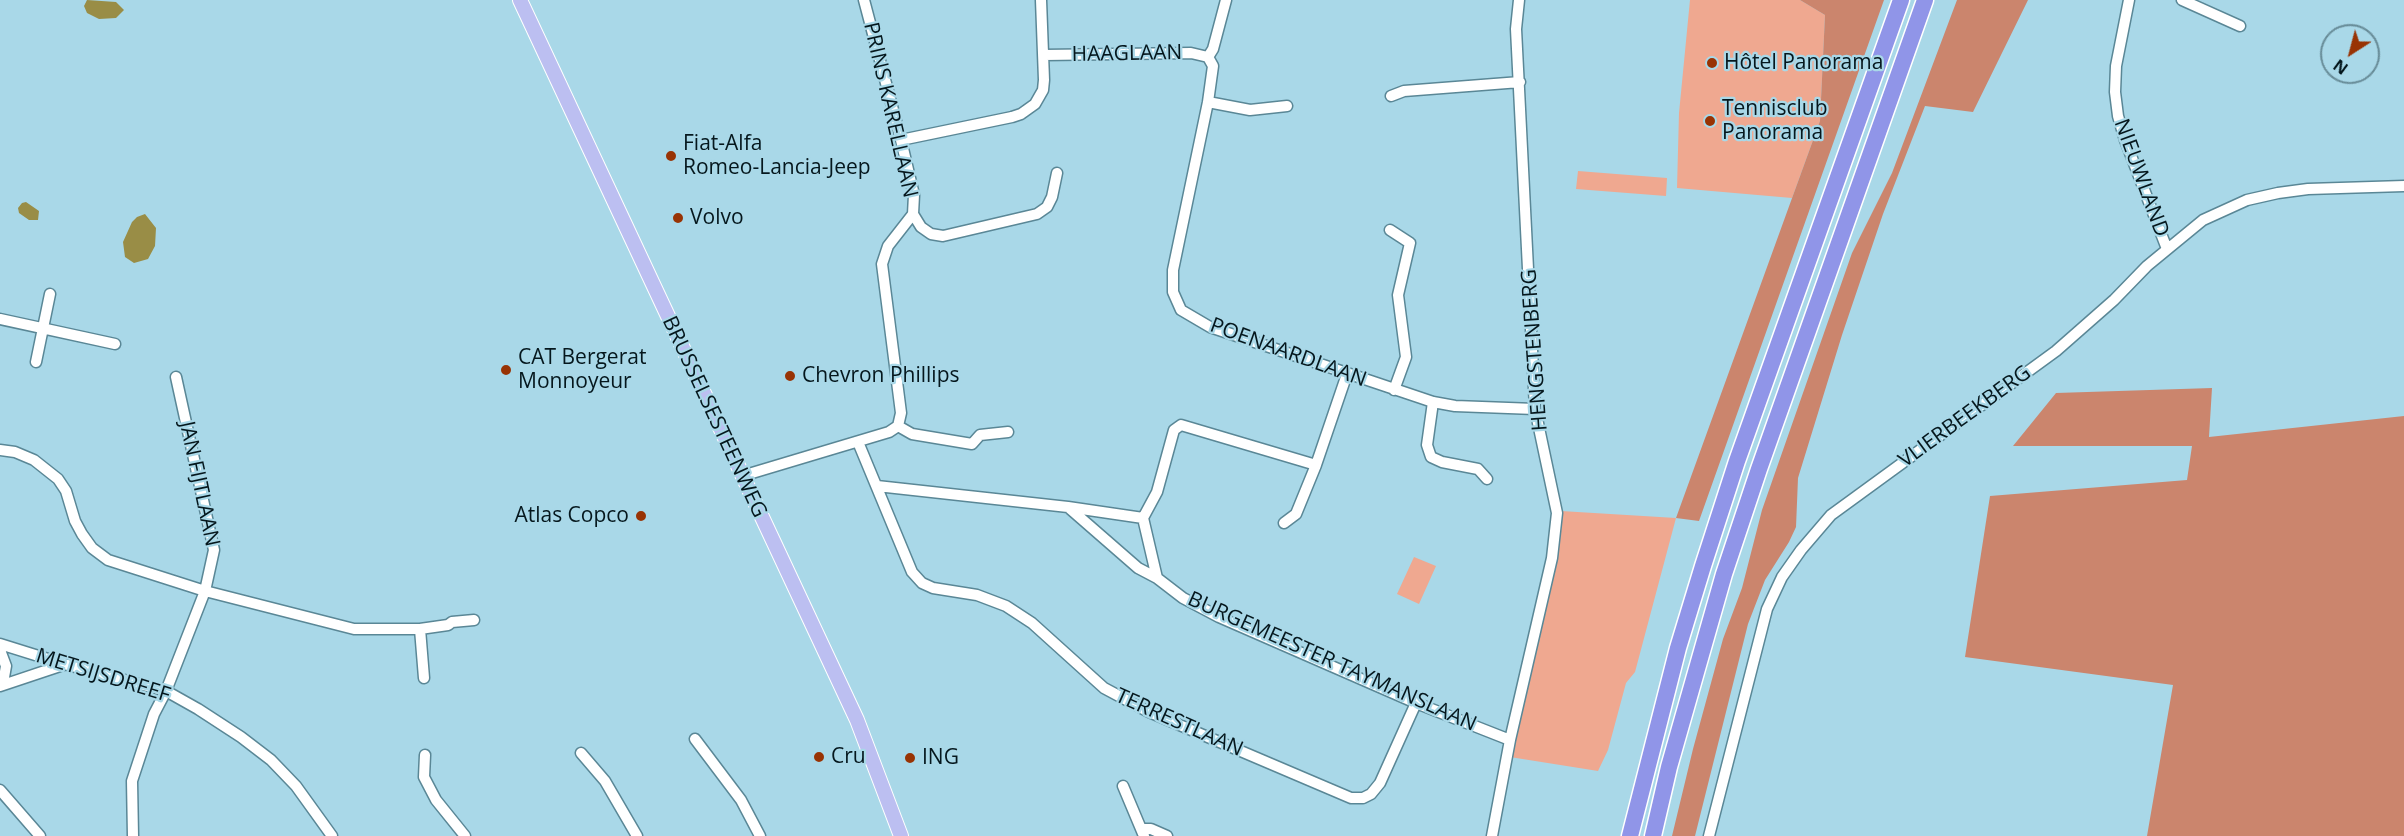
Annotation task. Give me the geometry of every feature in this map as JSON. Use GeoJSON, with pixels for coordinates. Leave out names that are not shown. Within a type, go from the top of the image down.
{"type":"FeatureCollection","features":[{"type":"Feature","properties":{"kind":"highway"},"geometry":{"type":"LineString","coordinates":[[1630,836],[1678,648],[1710,545],[1741,450],[1902,0]]}},
{"type":"Feature","properties":{"kind":"highway"},"geometry":{"type":"LineString","coordinates":[[1653,836],[1669,767],[1724,574],[1925,0]]}},
{"type":"Feature","properties":{"kind":"main road","name":"BRUSSELSESTEENWEG"},"geometry":{"type":"LineString","coordinates":[[520,0],[857,720],[901,836]]}},
{"type":"Feature","properties":{"kind":"street","name":"PRINS KARELLAAN"},"geometry":{"type":"LineString","coordinates":[[864,0],[914,195],[913,214],[888,246],[882,264],[901,413],[898,426]]}},
{"type":"Feature","properties":{"kind":"street"},"geometry":{"type":"LineString","coordinates":[[901,140],[1022,114],[1035,104],[1042,90],[1044,56],[1041,0]]}},
{"type":"Feature","properties":{"kind":"street","name":"POENAARDLAAN"},"geometry":{"type":"LineString","coordinates":[[1226,0],[1213,50],[1208,57],[1213,66],[1208,102],[1173,270],[1173,292],[1181,310],[1210,327],[1433,402],[1455,406],[1535,409]]}},
{"type":"Feature","properties":{"kind":"street","name":"NIEUWLAND"},"geometry":{"type":"LineString","coordinates":[[2129,0],[2116,66],[2115,92],[2118,116],[2167,249]]}},
{"type":"Feature","properties":{"kind":"street"},"geometry":{"type":"LineString","coordinates":[[2182,0],[2240,26]]}},
{"type":"Feature","properties":{"kind":"street","name":"HENGSTENBERG"},"geometry":{"type":"LineString","coordinates":[[1492,836],[1510,740],[1552,558],[1557,513],[1535,409],[1517,2]]}},
{"type":"Feature","properties":{"kind":"street","name":"HAAGLAAN"},"geometry":{"type":"LineString","coordinates":[[1044,56],[1191,53],[1208,57]]}},
{"type":"Feature","properties":{"kind":"street"},"geometry":{"type":"LineString","coordinates":[[1391,96],[1404,91],[1520,82]]}},
{"type":"Feature","properties":{"kind":"street"},"geometry":{"type":"LineString","coordinates":[[1208,102],[1250,110],[1287,105]]}},
{"type":"Feature","properties":{"kind":"street"},"geometry":{"type":"LineString","coordinates":[[913,214],[921,227],[931,234],[943,236],[1037,214],[1047,207],[1052,197],[1057,173]]}},
{"type":"Feature","properties":{"kind":"street","name":"VLIERBEEKBERG"},"geometry":{"type":"LineString","coordinates":[[1709,836],[1761,626],[1773,595],[1801,550],[1818,528],[1843,505],[2056,351],[2167,249],[2203,220],[2247,200],[2308,189],[2404,186]]}},
{"type":"Feature","properties":{"kind":"street"},"geometry":{"type":"LineString","coordinates":[[1390,230],[1410,243],[1398,295],[1406,357],[1394,390]]}},
{"type":"Feature","properties":{"kind":"street"},"geometry":{"type":"LineString","coordinates":[[36,362],[50,294]]}},
{"type":"Feature","properties":{"kind":"street"},"geometry":{"type":"LineString","coordinates":[[0,319],[115,344]]}},
{"type":"Feature","properties":{"kind":"street"},"geometry":{"type":"LineString","coordinates":[[1284,523],[1296,514],[1316,465],[1347,374]]}},
{"type":"Feature","properties":{"kind":"street","name":"JAN FIJTLAAN"},"geometry":{"type":"LineString","coordinates":[[133,836],[132,781],[154,714],[166,691],[205,591],[214,550],[176,377]]}},
{"type":"Feature","properties":{"kind":"street"},"geometry":{"type":"LineString","coordinates":[[1433,402],[1427,445],[1431,457],[1442,462],[1478,469],[1487,479]]}},
{"type":"Feature","properties":{"kind":"street"},"geometry":{"type":"LineString","coordinates":[[1157,578],[1143,518],[1157,492],[1174,430],[1181,425],[1316,465]]}},
{"type":"Feature","properties":{"kind":"street"},"geometry":{"type":"LineString","coordinates":[[742,476],[858,442],[889,432],[898,426],[912,434],[972,444],[980,435],[1008,432]]}},
{"type":"Feature","properties":{"kind":"street","name":"TERRESTLAAN"},"geometry":{"type":"LineString","coordinates":[[858,442],[912,572],[922,583],[933,588],[976,595],[1006,606],[1032,623],[1104,688],[1149,712],[1351,798],[1363,798],[1371,794],[1380,783],[1416,703]]}},
{"type":"Feature","properties":{"kind":"street"},"geometry":{"type":"LineString","coordinates":[[0,450],[15,452],[34,460],[58,479],[66,491],[75,521],[82,534],[92,548],[108,560],[205,591],[354,629],[420,629],[474,620]]}},
{"type":"Feature","properties":{"kind":"street"},"geometry":{"type":"LineString","coordinates":[[877,486],[1068,507],[1143,518]]}},
{"type":"Feature","properties":{"kind":"street","name":"BURGEMEESTER TAYMANSLAAN"},"geometry":{"type":"LineString","coordinates":[[1068,507],[1138,568],[1157,578],[1183,598],[1219,617],[1416,703],[1510,740]]}},
{"type":"Feature","properties":{"kind":"street"},"geometry":{"type":"LineString","coordinates":[[420,629],[423,678]]}},
{"type":"Feature","properties":{"kind":"street","name":"METSIJSDREEF"},"geometry":{"type":"LineString","coordinates":[[0,644],[64,664],[166,691],[241,737],[271,760],[296,786],[332,836]]}},
{"type":"Feature","properties":{"kind":"street"},"geometry":{"type":"LineString","coordinates":[[0,650],[6,666],[2,685]]}},
{"type":"Feature","properties":{"kind":"street"},"geometry":{"type":"LineString","coordinates":[[2,685],[64,664]]}},
{"type":"Feature","properties":{"kind":"street"},"geometry":{"type":"LineString","coordinates":[[695,739],[741,800],[760,836]]}},
{"type":"Feature","properties":{"kind":"street"},"geometry":{"type":"LineString","coordinates":[[581,753],[605,781],[637,836]]}},
{"type":"Feature","properties":{"kind":"street"},"geometry":{"type":"LineString","coordinates":[[425,755],[424,777],[436,800],[465,836]]}},
{"type":"Feature","properties":{"kind":"street"},"geometry":{"type":"LineString","coordinates":[[1123,786],[1143,833],[1151,829],[1167,836]]}},
{"type":"Feature","properties":{"kind":"street"},"geometry":{"type":"LineString","coordinates":[[0,790],[40,836]]}},
{"type":"Feature","properties":{"kind":"shaded area"},"geometry":{"type":"Polygon","coordinates":[[[87,0],[116,2],[124,10],[116,18],[99,19],[87,13],[84,6],[87,0]]]}},
{"type":"Feature","properties":{"kind":"shaded area"},"geometry":{"type":"Polygon","coordinates":[[[1690,0],[1800,0],[1825,15],[1820,121],[1792,198],[1677,188],[1679,113],[1690,0]]]}},
{"type":"Feature","properties":{"kind":"shaded area"},"geometry":{"type":"Polygon","coordinates":[[[1800,0],[1884,0],[1699,521],[1676,518],[1820,121],[1825,15],[1800,0]]]}},
{"type":"Feature","properties":{"kind":"shaded area"},"geometry":{"type":"Polygon","coordinates":[[[1957,0],[2028,0],[1973,112],[1925,106],[1883,214],[1842,335],[1798,478],[1796,527],[1765,580],[1748,624],[1695,836],[1672,836],[1723,639],[1742,588],[1762,510],[1852,253],[1892,173],[1957,0]]]}},
{"type":"Feature","properties":{"kind":"shaded area"},"geometry":{"type":"Polygon","coordinates":[[[1578,171],[1667,178],[1666,196],[1576,189],[1578,171]]]}},
{"type":"Feature","properties":{"kind":"shaded area"},"geometry":{"type":"Polygon","coordinates":[[[26,202],[39,211],[38,220],[29,220],[19,213],[18,208],[26,202]]]}},
{"type":"Feature","properties":{"kind":"shaded area"},"geometry":{"type":"Polygon","coordinates":[[[145,214],[156,228],[155,246],[148,259],[134,263],[125,257],[123,242],[132,222],[145,214]]]}},
{"type":"Feature","properties":{"kind":"shaded area"},"geometry":{"type":"Polygon","coordinates":[[[2212,388],[2209,437],[2404,416],[2404,836],[2147,836],[2173,685],[1965,657],[1990,496],[2187,480],[2192,446],[2013,446],[2056,393],[2212,388]]]}},
{"type":"Feature","properties":{"kind":"shaded area"},"geometry":{"type":"Polygon","coordinates":[[[1561,511],[1676,518],[1635,672],[1626,683],[1608,750],[1598,771],[1510,757],[1558,553],[1561,511]]]}},
{"type":"Feature","properties":{"kind":"shaded area"},"geometry":{"type":"Polygon","coordinates":[[[1414,557],[1436,566],[1419,604],[1397,594],[1414,557]]]}},
{"type":"Feature","properties":{"kind":"place","name":"Hôtel Panorama"},"geometry":{"type":"Point","coordinates":[1712,63]}},
{"type":"Feature","properties":{"kind":"place","name":"Tennisclub Panorama"},"geometry":{"type":"Point","coordinates":[1710,121]}},
{"type":"Feature","properties":{"kind":"place","name":"Fiat-Alfa Romeo-Lancia-Jeep"},"geometry":{"type":"Point","coordinates":[671,156]}},
{"type":"Feature","properties":{"kind":"place","name":"Volvo"},"geometry":{"type":"Point","coordinates":[678,218]}},
{"type":"Feature","properties":{"kind":"place","name":"CAT Bergerat Monnoyeur"},"geometry":{"type":"Point","coordinates":[506,370]}},
{"type":"Feature","properties":{"kind":"place","name":"Chevron Phillips"},"geometry":{"type":"Point","coordinates":[790,376]}},
{"type":"Feature","properties":{"kind":"place","name":"Atlas Copco"},"geometry":{"type":"Point","coordinates":[641,516]}},
{"type":"Feature","properties":{"kind":"place","name":"Cru"},"geometry":{"type":"Point","coordinates":[819,757]}},
{"type":"Feature","properties":{"kind":"place","name":"ING"},"geometry":{"type":"Point","coordinates":[910,758]}}]}
